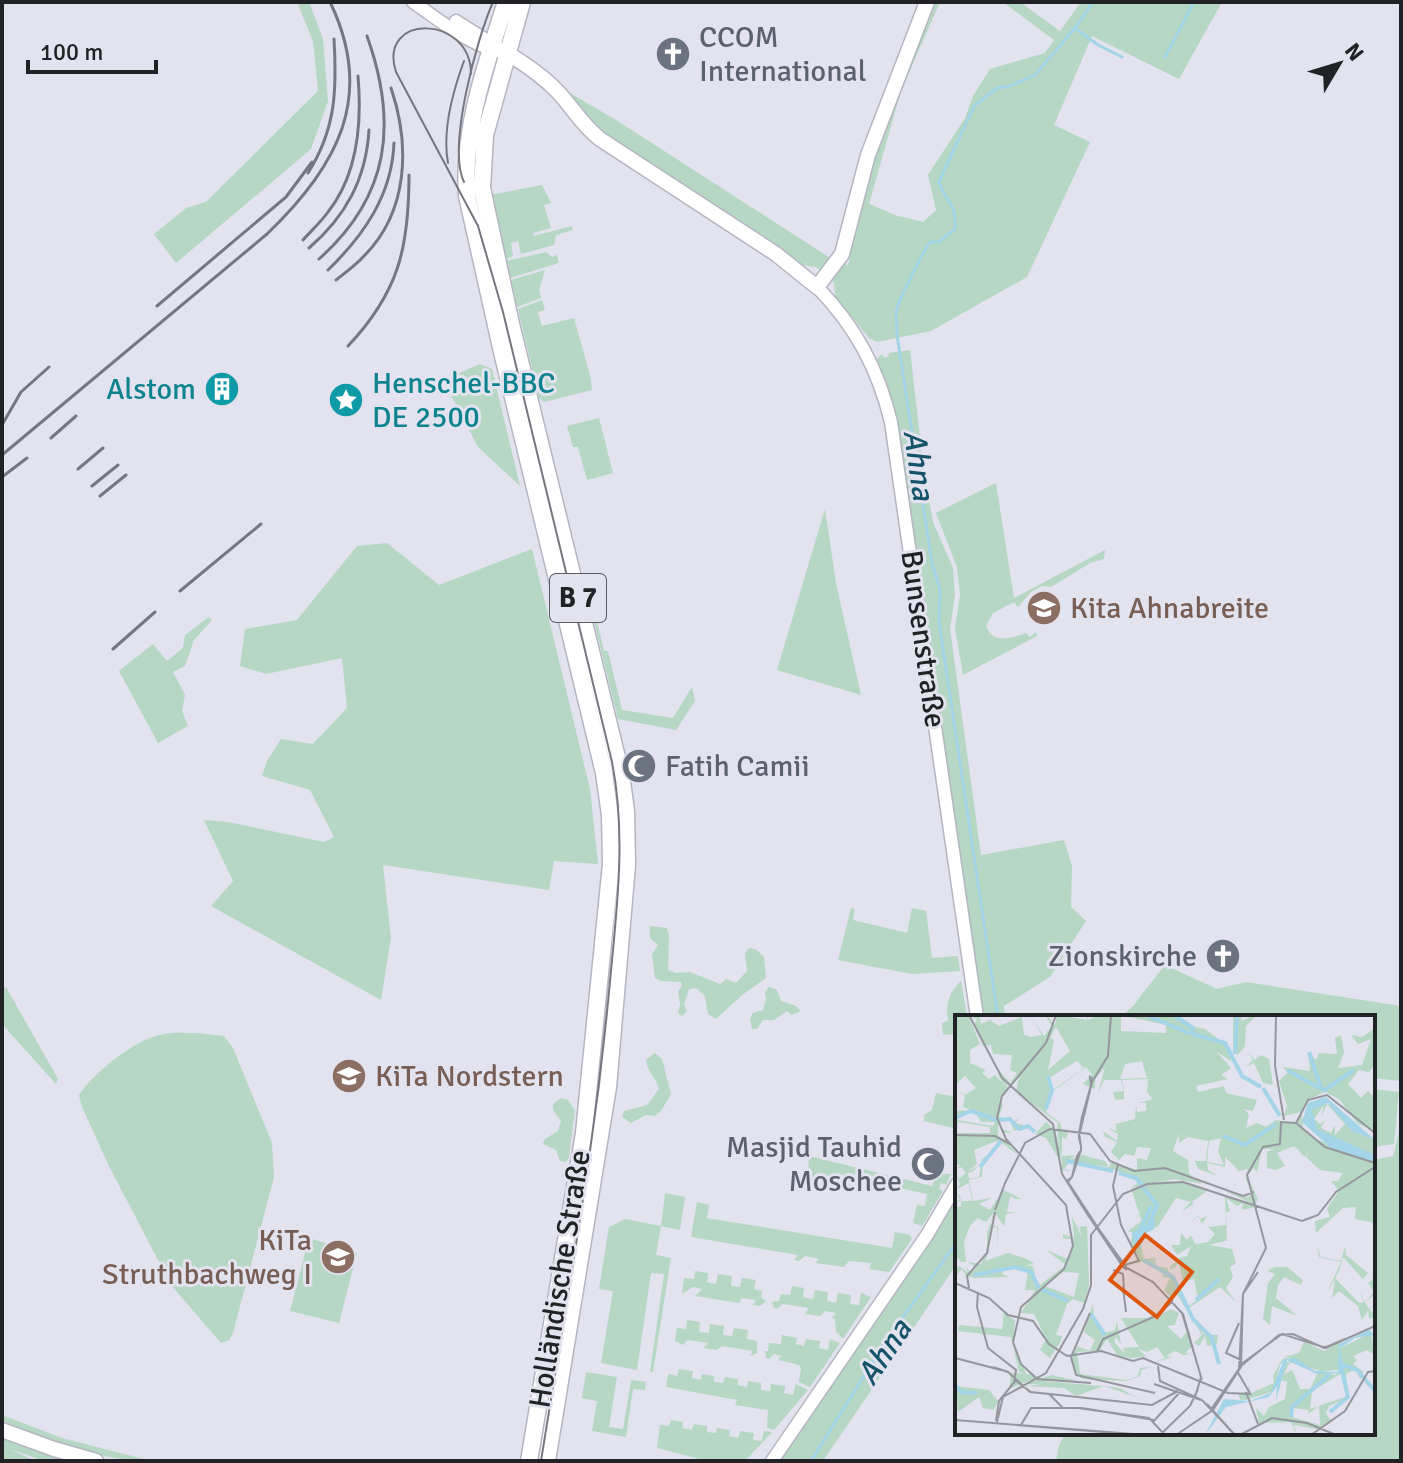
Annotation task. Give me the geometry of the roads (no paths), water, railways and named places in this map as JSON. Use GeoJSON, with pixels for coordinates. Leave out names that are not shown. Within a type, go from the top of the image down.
{"type":"FeatureCollection","features":[{"type":"Feature","properties":{"kind":"main road","name":"Holländische Straße"},"geometry":{"type":"LineString","coordinates":[[506,2],[485,135],[482,188],[511,324],[621,774],[626,811],[627,865],[605,1113],[547,1461]]}},
{"type":"Feature","properties":{"kind":"main road","name":"Holländische Straße"},"geometry":{"type":"LineString","coordinates":[[522,2],[497,50],[470,133],[467,196],[604,773],[610,815],[611,864],[584,1133],[529,1461]]}},
{"type":"Feature","properties":{"kind":"main road"},"geometry":{"type":"LineString","coordinates":[[817,287],[842,254],[868,155],[927,2]]}},
{"type":"Feature","properties":{"kind":"main road","name":"Bunsenstraße"},"geometry":{"type":"LineString","coordinates":[[497,50],[535,71],[556,90],[582,124],[600,139],[776,254],[817,287]]}},
{"type":"Feature","properties":{"kind":"main road"},"geometry":{"type":"LineString","coordinates":[[597,984],[606,994],[617,989]]}},
{"type":"Feature","properties":{"kind":"main road","name":"Holländische Straße"},"geometry":{"type":"LineString","coordinates":[[586,1096],[595,1100],[605,1113]]}},
{"type":"Feature","properties":{"kind":"main road"},"geometry":{"type":"LineString","coordinates":[[2,1430],[96,1461]]}},
{"type":"Feature","properties":{"kind":"street"},"geometry":{"type":"LineString","coordinates":[[413,2],[497,50]]}},
{"type":"Feature","properties":{"kind":"street"},"geometry":{"type":"LineString","coordinates":[[425,2],[497,50]]}},
{"type":"Feature","properties":{"kind":"street","name":"Bunsenstraße"},"geometry":{"type":"LineString","coordinates":[[817,287],[845,319],[866,352],[884,394],[891,422],[977,1015]]}},
{"type":"Feature","properties":{"kind":"street"},"geometry":{"type":"LineString","coordinates":[[772,1461],[933,1225],[955,1187]]}},
{"type":"Feature","properties":{"kind":"waterway","name":"Ahna"},"geometry":{"type":"LineString","coordinates":[[998,1015],[939,622],[940,590],[932,563],[897,335],[896,311],[930,242],[939,242],[955,229],[953,208],[939,182],[974,106],[997,88],[1035,75],[1093,2]]}},
{"type":"Feature","properties":{"kind":"waterway"},"geometry":{"type":"LineString","coordinates":[[1165,57],[1194,2]]}},
{"type":"Feature","properties":{"kind":"waterway"},"geometry":{"type":"LineString","coordinates":[[1075,28],[1122,57]]}},
{"type":"Feature","properties":{"kind":"waterway","name":"Ahna"},"geometry":{"type":"LineString","coordinates":[[811,1461],[885,1342],[955,1245]]}},
{"type":"Feature","properties":{"kind":"tram line"},"geometry":{"type":"LineString","coordinates":[[464,182],[460,166],[461,119],[479,40],[493,2]]}},
{"type":"Feature","properties":{"kind":"tram line"},"geometry":{"type":"LineString","coordinates":[[471,74],[467,54],[457,40],[442,31],[426,28],[411,31],[400,39],[394,53],[396,72],[478,226],[503,312],[612,762],[619,819],[617,905],[596,1110],[541,1461]]}},
{"type":"Feature","properties":{"kind":"tram line"},"geometry":{"type":"LineString","coordinates":[[448,163],[448,125],[464,61]]}},
{"type":"Feature","properties":{"kind":"railway"},"geometry":{"type":"LineString","coordinates":[[2,455],[267,234],[313,183],[330,156],[342,128],[349,99],[349,69],[343,36],[330,2]]}},
{"type":"Feature","properties":{"kind":"railway"},"geometry":{"type":"LineString","coordinates":[[319,259],[343,235],[361,210],[374,184],[381,156],[383,99],[367,36]]}},
{"type":"Feature","properties":{"kind":"railway"},"geometry":{"type":"LineString","coordinates":[[308,173],[324,141],[333,108],[334,39]]}},
{"type":"Feature","properties":{"kind":"railway"},"geometry":{"type":"LineString","coordinates":[[303,240],[338,197],[352,164],[358,129],[358,76]]}},
{"type":"Feature","properties":{"kind":"railway"},"geometry":{"type":"LineString","coordinates":[[336,280],[361,259],[379,238],[397,198],[403,154],[391,88]]}},
{"type":"Feature","properties":{"kind":"railway"},"geometry":{"type":"LineString","coordinates":[[309,248],[334,223],[352,195],[364,165],[369,130]]}},
{"type":"Feature","properties":{"kind":"railway"},"geometry":{"type":"LineString","coordinates":[[328,270],[353,243],[374,213],[388,180],[394,143]]}},
{"type":"Feature","properties":{"kind":"railway"},"geometry":{"type":"LineString","coordinates":[[157,306],[286,197],[312,162]]}},
{"type":"Feature","properties":{"kind":"railway"},"geometry":{"type":"LineString","coordinates":[[348,346],[379,307],[398,267],[407,224],[409,175]]}},
{"type":"Feature","properties":{"kind":"railway"},"geometry":{"type":"LineString","coordinates":[[2,425],[21,392],[49,367]]}},
{"type":"Feature","properties":{"kind":"railway"},"geometry":{"type":"LineString","coordinates":[[51,438],[76,416]]}},
{"type":"Feature","properties":{"kind":"railway"},"geometry":{"type":"LineString","coordinates":[[78,469],[103,448]]}},
{"type":"Feature","properties":{"kind":"railway"},"geometry":{"type":"LineString","coordinates":[[2,477],[27,458]]}},
{"type":"Feature","properties":{"kind":"railway"},"geometry":{"type":"LineString","coordinates":[[92,486],[118,465]]}},
{"type":"Feature","properties":{"kind":"railway"},"geometry":{"type":"LineString","coordinates":[[100,496],[126,475]]}},
{"type":"Feature","properties":{"kind":"railway"},"geometry":{"type":"LineString","coordinates":[[180,591],[261,524]]}},
{"type":"Feature","properties":{"kind":"railway"},"geometry":{"type":"LineString","coordinates":[[113,649],[155,612]]}},
{"type":"Feature","properties":{"kind":"place","name":"CCOM International"},"geometry":{"type":"Point","coordinates":[673,54]}},
{"type":"Feature","properties":{"kind":"place","name":"Alstom"},"geometry":{"type":"Point","coordinates":[222,389]}},
{"type":"Feature","properties":{"kind":"place","name":"Henschel-BBC DE 2500"},"geometry":{"type":"Point","coordinates":[346,400]}},
{"type":"Feature","properties":{"kind":"place","name":"Kita Ahnabreite"},"geometry":{"type":"Point","coordinates":[1044,608]}},
{"type":"Feature","properties":{"kind":"place","name":"Fatih Camii"},"geometry":{"type":"Point","coordinates":[639,766]}},
{"type":"Feature","properties":{"kind":"place","name":"Zionskirche"},"geometry":{"type":"Point","coordinates":[1223,956]}},
{"type":"Feature","properties":{"kind":"place","name":"KiTa Nordstern"},"geometry":{"type":"Point","coordinates":[349,1076]}},
{"type":"Feature","properties":{"kind":"place","name":"Masjid Tauhid Moschee"},"geometry":{"type":"Point","coordinates":[928,1164]}},
{"type":"Feature","properties":{"kind":"place","name":"KiTa Struthbachweg I"},"geometry":{"type":"Point","coordinates":[338,1257]}}]}
